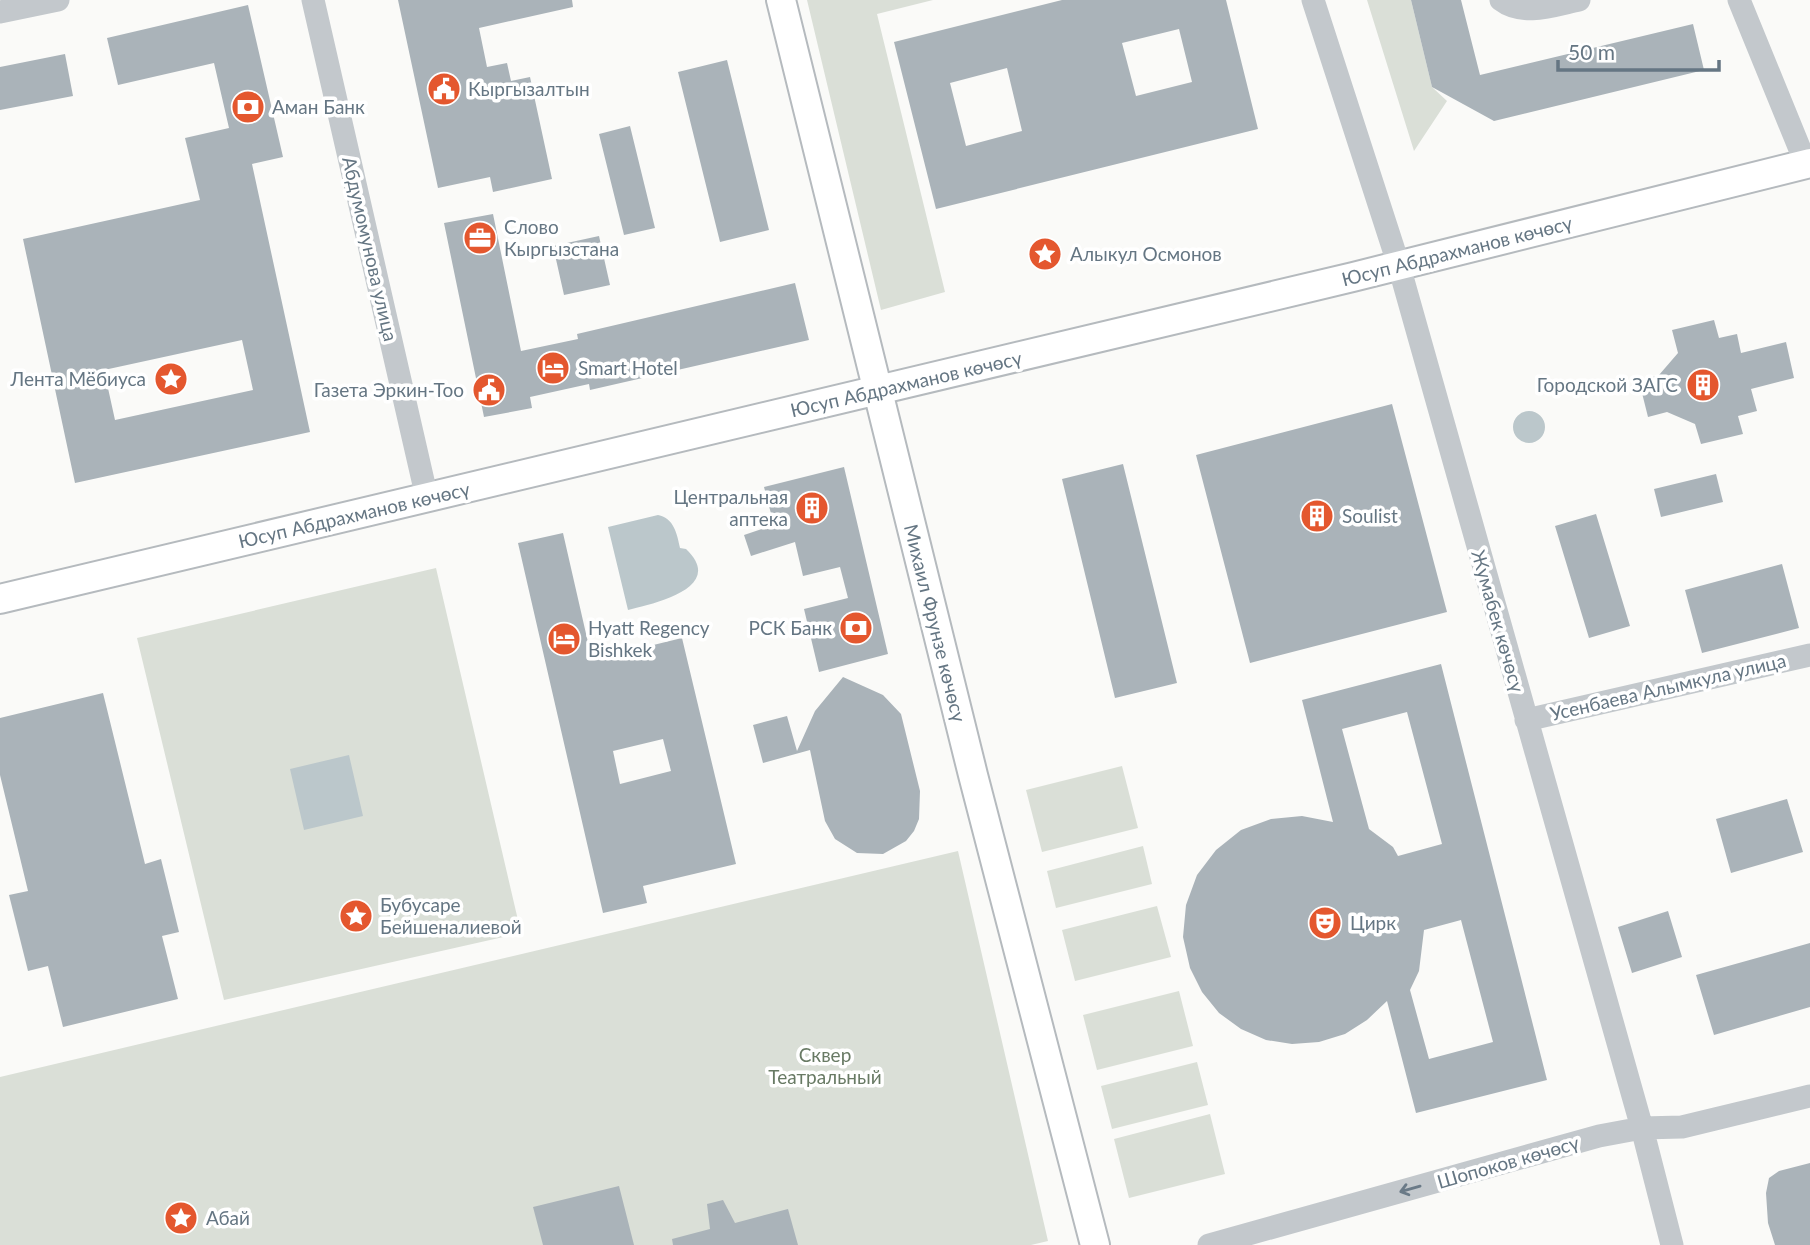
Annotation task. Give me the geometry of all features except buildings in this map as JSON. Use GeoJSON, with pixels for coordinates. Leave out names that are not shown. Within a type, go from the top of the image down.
{"type":"FeatureCollection","features":[{"type":"Feature","properties":{"kind":"main road","name":"Михаил Фрунзе көчөсү"},"geometry":{"type":"LineString","coordinates":[[781,0],[877,391],[1095,1245]]}},
{"type":"Feature","properties":{"kind":"main road","name":"Юсуп Абдрахманов көчөсү"},"geometry":{"type":"LineString","coordinates":[[0,599],[1399,266],[1808,164]]}},
{"type":"Feature","properties":{"kind":"street"},"geometry":{"type":"LineString","coordinates":[[0,12],[58,0]]}},
{"type":"Feature","properties":{"kind":"street","name":"Абдумомунова улица"},"geometry":{"type":"LineString","coordinates":[[313,0],[427,498]]}},
{"type":"Feature","properties":{"kind":"street","name":"Жумабек көчөсү"},"geometry":{"type":"LineString","coordinates":[[1313,0],[1399,266],[1642,1128],[1672,1245]]}},
{"type":"Feature","properties":{"kind":"street"},"geometry":{"type":"LineString","coordinates":[[1501,0],[1515,8],[1535,9],[1579,0]]}},
{"type":"Feature","properties":{"kind":"street"},"geometry":{"type":"LineString","coordinates":[[1739,0],[1808,164]]}},
{"type":"Feature","properties":{"kind":"street","name":"Усенбаева Алымкула улица"},"geometry":{"type":"LineString","coordinates":[[1526,720],[1810,655]]}},
{"type":"Feature","properties":{"kind":"street","name":"Шопоков көчөсү"},"geometry":{"type":"LineString","coordinates":[[1209,1245],[1599,1136],[1642,1128],[1682,1127],[1810,1097]]}},
{"type":"Feature","properties":{"kind":"green space"},"geometry":{"type":"Polygon","coordinates":[[[807,0],[933,0],[877,14],[945,292],[881,310],[807,0]]]}},
{"type":"Feature","properties":{"kind":"green space"},"geometry":{"type":"Polygon","coordinates":[[[1367,0],[1411,0],[1432,87],[1447,101],[1414,151],[1367,0]]]}},
{"type":"Feature","properties":{"kind":"green space"},"geometry":{"type":"Polygon","coordinates":[[[436,568],[521,933],[224,1000],[137,638],[436,568]]]}},
{"type":"Feature","properties":{"kind":"green space"},"geometry":{"type":"Polygon","coordinates":[[[1122,766],[1138,828],[1042,852],[1026,790],[1122,766]]]}},
{"type":"Feature","properties":{"kind":"green space"},"geometry":{"type":"Polygon","coordinates":[[[1143,846],[1152,884],[1056,908],[1047,871],[1143,846]]]}},
{"type":"Feature","properties":{"kind":"green space","name":"Сквер Театральный"},"geometry":{"type":"Polygon","coordinates":[[[958,851],[1048,1241],[1031,1245],[0,1245],[0,1077],[958,851]]]}},
{"type":"Feature","properties":{"kind":"green space"},"geometry":{"type":"Polygon","coordinates":[[[1157,906],[1171,957],[1075,981],[1062,930],[1157,906]]]}},
{"type":"Feature","properties":{"kind":"green space"},"geometry":{"type":"Polygon","coordinates":[[[1179,991],[1193,1046],[1097,1070],[1083,1015],[1179,991]]]}},
{"type":"Feature","properties":{"kind":"green space"},"geometry":{"type":"Polygon","coordinates":[[[1197,1062],[1208,1105],[1112,1129],[1101,1086],[1197,1062]]]}},
{"type":"Feature","properties":{"kind":"green space"},"geometry":{"type":"Polygon","coordinates":[[[1210,1114],[1225,1174],[1129,1198],[1114,1139],[1210,1114]]]}},
{"type":"Feature","properties":{"kind":"shaded area"},"geometry":{"type":"Polygon","coordinates":[[[1529,411],[1541,415],[1545,427],[1541,439],[1529,443],[1517,439],[1513,427],[1517,415],[1529,411]]]}},
{"type":"Feature","properties":{"kind":"shaded area"},"geometry":{"type":"Polygon","coordinates":[[[658,515],[671,523],[680,548],[686,549],[696,563],[698,574],[692,584],[682,592],[628,610],[608,527],[658,515]]]}},
{"type":"Feature","properties":{"kind":"shaded area"},"geometry":{"type":"Polygon","coordinates":[[[349,755],[363,816],[304,830],[290,769],[349,755]]]}},
{"type":"Feature","properties":{"kind":"place","name":"Кыргызалтын"},"geometry":{"type":"Point","coordinates":[444,89]}},
{"type":"Feature","properties":{"kind":"place","name":"Аман Банк"},"geometry":{"type":"Point","coordinates":[248,107]}},
{"type":"Feature","properties":{"kind":"place","name":"Слово Кыргызстана"},"geometry":{"type":"Point","coordinates":[480,238]}},
{"type":"Feature","properties":{"kind":"place","name":"Алыкул Осмонов"},"geometry":{"type":"Point","coordinates":[1045,254]}},
{"type":"Feature","properties":{"kind":"place","name":"Smart Hotel"},"geometry":{"type":"Point","coordinates":[553,368]}},
{"type":"Feature","properties":{"kind":"place","name":"Лента Мёбиуса"},"geometry":{"type":"Point","coordinates":[171,379]}},
{"type":"Feature","properties":{"kind":"place","name":"Городской ЗАГС"},"geometry":{"type":"Point","coordinates":[1703,385]}},
{"type":"Feature","properties":{"kind":"place","name":"Газета Эркин-Тоо"},"geometry":{"type":"Point","coordinates":[489,390]}},
{"type":"Feature","properties":{"kind":"place","name":"Центральная аптека"},"geometry":{"type":"Point","coordinates":[812,508]}},
{"type":"Feature","properties":{"kind":"place","name":"Soulist"},"geometry":{"type":"Point","coordinates":[1317,516]}},
{"type":"Feature","properties":{"kind":"place","name":"РСК Банк"},"geometry":{"type":"Point","coordinates":[856,628]}},
{"type":"Feature","properties":{"kind":"place","name":"Hyatt Regency Bishkek"},"geometry":{"type":"Point","coordinates":[564,639]}},
{"type":"Feature","properties":{"kind":"place","name":"Бубусаре Бейшеналиевой"},"geometry":{"type":"Point","coordinates":[356,916]}},
{"type":"Feature","properties":{"kind":"place","name":"Цирк"},"geometry":{"type":"Point","coordinates":[1325,923]}},
{"type":"Feature","properties":{"kind":"place","name":"Абай"},"geometry":{"type":"Point","coordinates":[181,1218]}}]}
